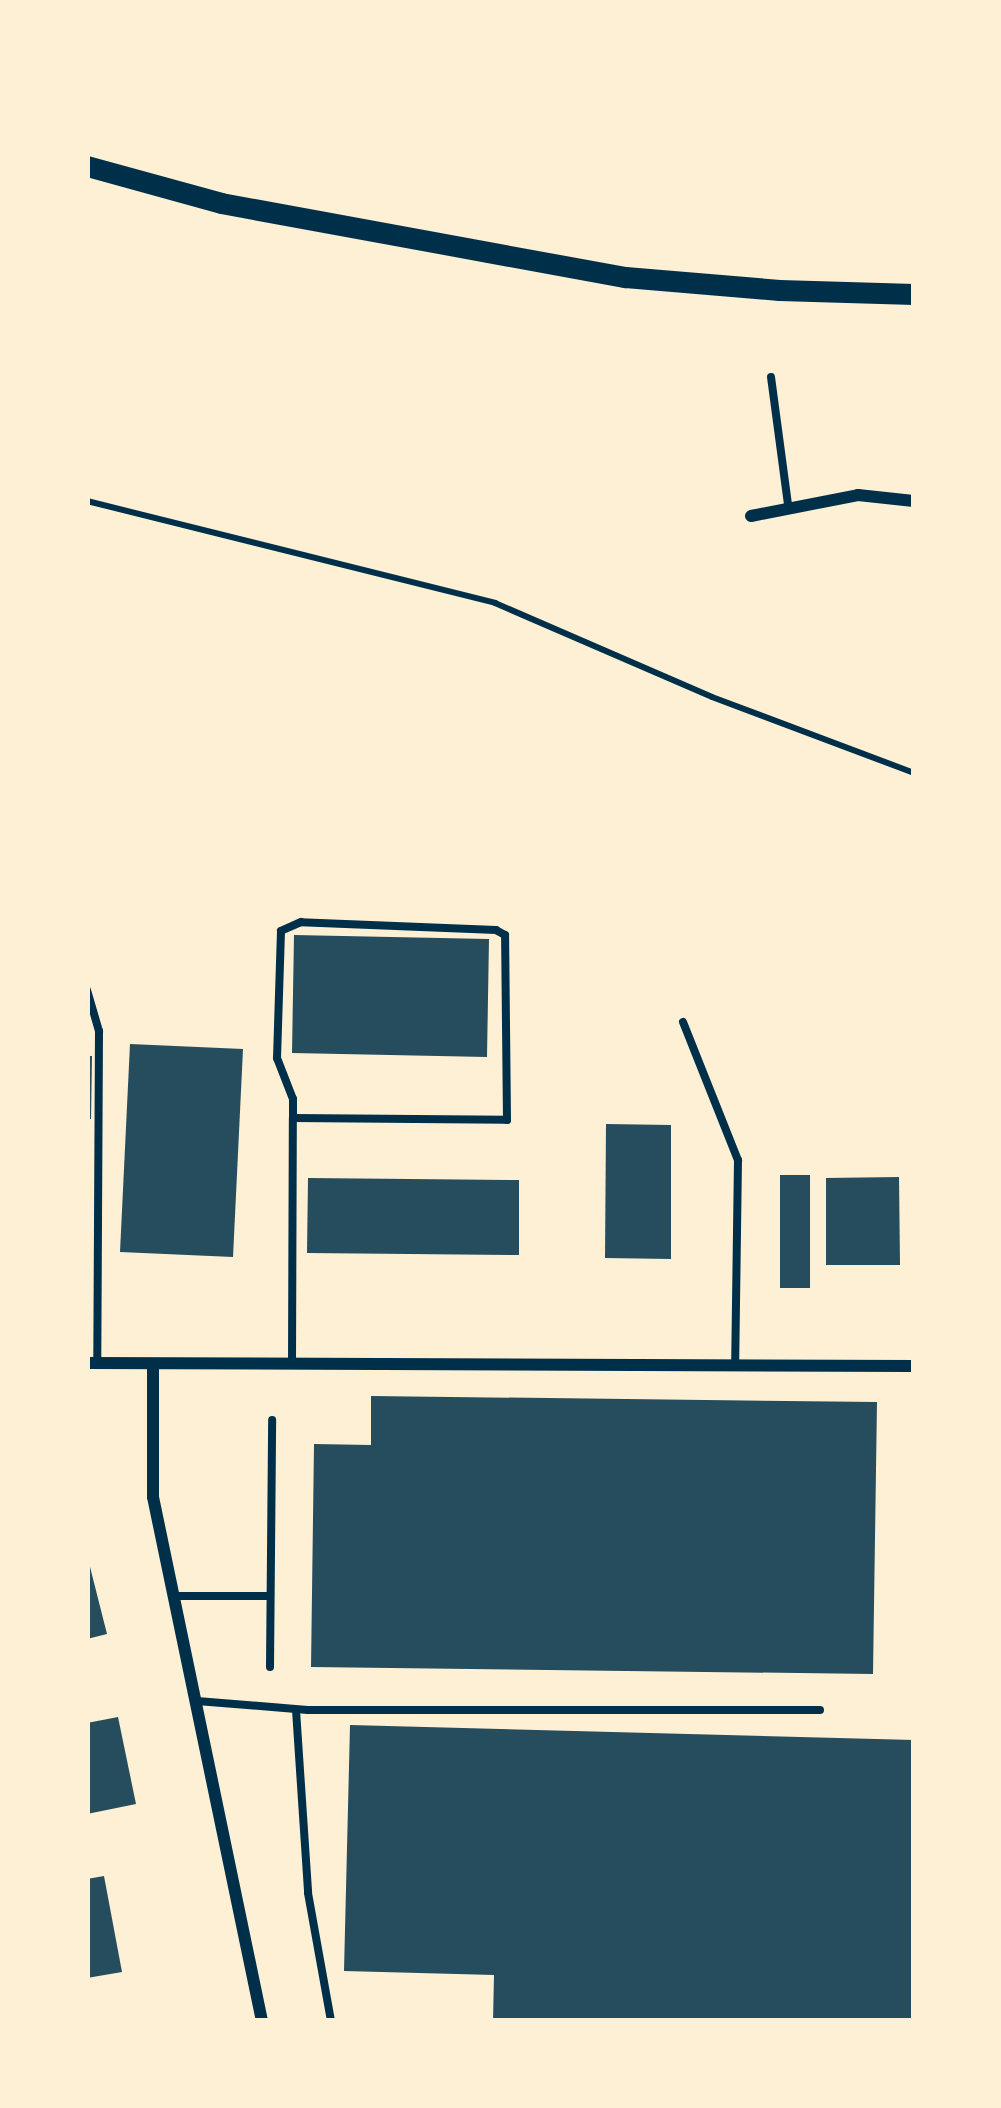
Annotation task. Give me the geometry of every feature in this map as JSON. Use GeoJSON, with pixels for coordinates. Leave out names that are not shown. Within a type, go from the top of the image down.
{"type":"FeatureCollection","features":[{"type":"Feature","properties":{"kind":"street"},"geometry":{"type":"LineString","coordinates":[[87,166],[220,203],[625,277],[779,290],[914,294]]}},
{"type":"Feature","properties":{"kind":"street"},"geometry":{"type":"LineString","coordinates":[[752,516],[858,494],[914,501]]}},
{"type":"Feature","properties":{"kind":"street"},"geometry":{"type":"LineString","coordinates":[[92,1363],[914,1366]]}},
{"type":"Feature","properties":{"kind":"street"},"geometry":{"type":"LineString","coordinates":[[153,1364],[154,1497],[262,2021]]}},
{"type":"Feature","properties":{"kind":"lane"},"geometry":{"type":"LineString","coordinates":[[771,377],[788,505]]}},
{"type":"Feature","properties":{"kind":"lane"},"geometry":{"type":"LineString","coordinates":[[292,1364],[293,1099],[277,1058],[281,931],[301,922],[496,930],[505,935],[507,1120],[293,1118]]}},
{"type":"Feature","properties":{"kind":"lane"},"geometry":{"type":"LineString","coordinates":[[87,990],[99,1031],[92,1363]]}},
{"type":"Feature","properties":{"kind":"lane"},"geometry":{"type":"LineString","coordinates":[[683,1022],[738,1160],[734,1366]]}},
{"type":"Feature","properties":{"kind":"lane"},"geometry":{"type":"LineString","coordinates":[[270,1667],[272,1420]]}},
{"type":"Feature","properties":{"kind":"lane"},"geometry":{"type":"LineString","coordinates":[[174,1596],[269,1596]]}},
{"type":"Feature","properties":{"kind":"lane"},"geometry":{"type":"LineString","coordinates":[[196,1700],[296,1710],[820,1710]]}},
{"type":"Feature","properties":{"kind":"lane"},"geometry":{"type":"LineString","coordinates":[[296,1710],[308,1893],[331,2021]]}},
{"type":"Feature","properties":{"kind":"path"},"geometry":{"type":"LineString","coordinates":[[87,502],[495,603],[712,697],[914,773]]}},
{"type":"Feature","properties":{"kind":"building"},"geometry":{"type":"Polygon","coordinates":[[[294,935],[489,939],[487,1057],[292,1053],[294,935]]]}},
{"type":"Feature","properties":{"kind":"building"},"geometry":{"type":"Polygon","coordinates":[[[130,1044],[243,1049],[233,1257],[120,1252],[130,1044]]]}},
{"type":"Feature","properties":{"kind":"building"},"geometry":{"type":"Polygon","coordinates":[[[87,1056],[92,1056],[91,1119],[87,1119],[87,1056]]]}},
{"type":"Feature","properties":{"kind":"building"},"geometry":{"type":"Polygon","coordinates":[[[606,1124],[671,1125],[671,1259],[605,1258],[606,1124]]]}},
{"type":"Feature","properties":{"kind":"building"},"geometry":{"type":"Polygon","coordinates":[[[780,1175],[810,1175],[810,1288],[780,1288],[780,1175]]]}},
{"type":"Feature","properties":{"kind":"building"},"geometry":{"type":"Polygon","coordinates":[[[899,1177],[900,1265],[826,1265],[826,1178],[899,1177]]]}},
{"type":"Feature","properties":{"kind":"building"},"geometry":{"type":"Polygon","coordinates":[[[308,1178],[519,1180],[519,1255],[307,1253],[308,1178]]]}},
{"type":"Feature","properties":{"kind":"building"},"geometry":{"type":"Polygon","coordinates":[[[371,1396],[877,1402],[873,1674],[311,1667],[314,1444],[371,1445],[371,1396]]]}},
{"type":"Feature","properties":{"kind":"building"},"geometry":{"type":"Polygon","coordinates":[[[87,1555],[107,1634],[87,1639],[87,1555]]]}},
{"type":"Feature","properties":{"kind":"building"},"geometry":{"type":"Polygon","coordinates":[[[118,1717],[136,1804],[87,1814],[87,1723],[118,1717]]]}},
{"type":"Feature","properties":{"kind":"building"},"geometry":{"type":"Polygon","coordinates":[[[350,1725],[914,1740],[914,2021],[493,2021],[494,1975],[344,1971],[350,1725]]]}},
{"type":"Feature","properties":{"kind":"building"},"geometry":{"type":"Polygon","coordinates":[[[104,1876],[122,1972],[87,1978],[87,1879],[104,1876]]]}}]}
